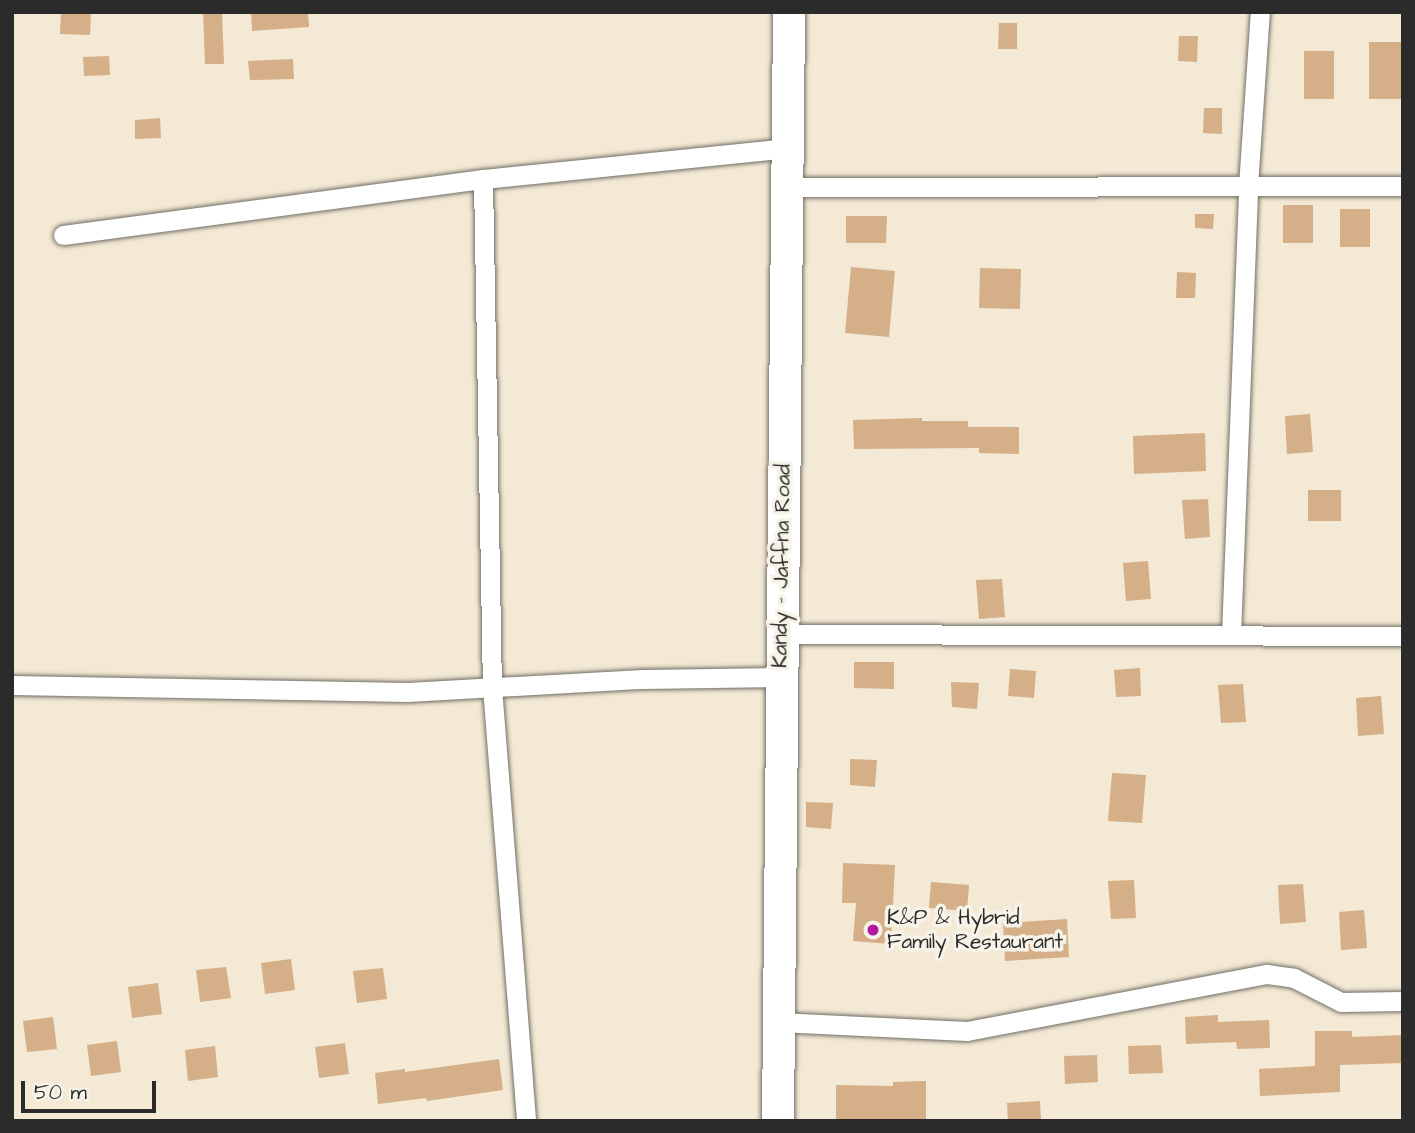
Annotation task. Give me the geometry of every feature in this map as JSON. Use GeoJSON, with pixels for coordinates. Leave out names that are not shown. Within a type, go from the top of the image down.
{"type":"FeatureCollection","features":[{"type":"Feature","properties":{"kind":"highway","name":"Kandy - Jaffna Road"},"geometry":{"type":"LineString","coordinates":[[778,1121],[789,12]]}},
{"type":"Feature","properties":{"kind":"street"},"geometry":{"type":"LineString","coordinates":[[1231,635],[1248,186],[1260,12]]}},
{"type":"Feature","properties":{"kind":"street"},"geometry":{"type":"LineString","coordinates":[[63,235],[483,179],[786,148]]}},
{"type":"Feature","properties":{"kind":"street"},"geometry":{"type":"LineString","coordinates":[[483,179],[492,687],[526,1121]]}},
{"type":"Feature","properties":{"kind":"street"},"geometry":{"type":"LineString","coordinates":[[786,187],[1403,186]]}},
{"type":"Feature","properties":{"kind":"street"},"geometry":{"type":"LineString","coordinates":[[781,634],[1403,636]]}},
{"type":"Feature","properties":{"kind":"street"},"geometry":{"type":"LineString","coordinates":[[12,685],[408,692],[643,679],[781,677]]}},
{"type":"Feature","properties":{"kind":"street"},"geometry":{"type":"LineString","coordinates":[[778,1022],[967,1031],[1267,974],[1294,978],[1341,1002],[1403,1001]]}},
{"type":"Feature","properties":{"kind":"building"},"geometry":{"type":"Polygon","coordinates":[[[61,12],[91,12],[90,35],[60,34],[61,12]]]}},
{"type":"Feature","properties":{"kind":"building"},"geometry":{"type":"Polygon","coordinates":[[[203,12],[222,12],[224,64],[205,64],[203,12]]]}},
{"type":"Feature","properties":{"kind":"building"},"geometry":{"type":"Polygon","coordinates":[[[251,12],[308,12],[309,27],[252,31],[251,12]]]}},
{"type":"Feature","properties":{"kind":"building"},"geometry":{"type":"Polygon","coordinates":[[[999,23],[1017,23],[1017,49],[998,49],[999,23]]]}},
{"type":"Feature","properties":{"kind":"building"},"geometry":{"type":"Polygon","coordinates":[[[1179,36],[1198,36],[1197,62],[1178,61],[1179,36]]]}},
{"type":"Feature","properties":{"kind":"building"},"geometry":{"type":"Polygon","coordinates":[[[1369,42],[1403,42],[1403,99],[1369,99],[1369,42]]]}},
{"type":"Feature","properties":{"kind":"building"},"geometry":{"type":"Polygon","coordinates":[[[1304,51],[1334,51],[1334,99],[1304,99],[1304,51]]]}},
{"type":"Feature","properties":{"kind":"building"},"geometry":{"type":"Polygon","coordinates":[[[109,56],[110,75],[84,76],[83,57],[109,56]]]}},
{"type":"Feature","properties":{"kind":"building"},"geometry":{"type":"Polygon","coordinates":[[[293,59],[294,79],[250,80],[248,61],[293,59]]]}},
{"type":"Feature","properties":{"kind":"building"},"geometry":{"type":"Polygon","coordinates":[[[1204,108],[1222,108],[1222,134],[1203,133],[1204,108]]]}},
{"type":"Feature","properties":{"kind":"building"},"geometry":{"type":"Polygon","coordinates":[[[160,118],[161,138],[135,139],[135,120],[160,118]]]}},
{"type":"Feature","properties":{"kind":"building"},"geometry":{"type":"Polygon","coordinates":[[[1283,205],[1313,205],[1313,243],[1283,243],[1283,205]]]}},
{"type":"Feature","properties":{"kind":"building"},"geometry":{"type":"Polygon","coordinates":[[[1340,209],[1370,209],[1370,247],[1340,247],[1340,209]]]}},
{"type":"Feature","properties":{"kind":"building"},"geometry":{"type":"Polygon","coordinates":[[[1195,214],[1214,214],[1213,229],[1195,228],[1195,214]]]}},
{"type":"Feature","properties":{"kind":"building"},"geometry":{"type":"Polygon","coordinates":[[[846,216],[887,216],[886,243],[846,243],[846,216]]]}},
{"type":"Feature","properties":{"kind":"building"},"geometry":{"type":"Polygon","coordinates":[[[851,267],[895,271],[889,337],[845,333],[851,267]]]}},
{"type":"Feature","properties":{"kind":"building"},"geometry":{"type":"Polygon","coordinates":[[[980,268],[1021,269],[1020,309],[979,308],[980,268]]]}},
{"type":"Feature","properties":{"kind":"building"},"geometry":{"type":"Polygon","coordinates":[[[1177,272],[1196,273],[1195,298],[1176,298],[1177,272]]]}},
{"type":"Feature","properties":{"kind":"building"},"geometry":{"type":"Polygon","coordinates":[[[1310,414],[1313,452],[1287,454],[1285,416],[1310,414]]]}},
{"type":"Feature","properties":{"kind":"building"},"geometry":{"type":"Polygon","coordinates":[[[922,418],[922,421],[968,421],[968,427],[1019,427],[1019,454],[979,453],[979,448],[854,449],[853,420],[922,418]]]}},
{"type":"Feature","properties":{"kind":"building"},"geometry":{"type":"Polygon","coordinates":[[[1205,433],[1206,471],[1134,474],[1133,436],[1205,433]]]}},
{"type":"Feature","properties":{"kind":"building"},"geometry":{"type":"Polygon","coordinates":[[[1308,490],[1341,490],[1341,521],[1308,521],[1308,490]]]}},
{"type":"Feature","properties":{"kind":"building"},"geometry":{"type":"Polygon","coordinates":[[[1208,499],[1210,537],[1185,539],[1182,500],[1208,499]]]}},
{"type":"Feature","properties":{"kind":"building"},"geometry":{"type":"Polygon","coordinates":[[[1148,561],[1151,599],[1126,601],[1123,563],[1148,561]]]}},
{"type":"Feature","properties":{"kind":"building"},"geometry":{"type":"Polygon","coordinates":[[[1002,579],[1005,617],[979,619],[976,580],[1002,579]]]}},
{"type":"Feature","properties":{"kind":"building"},"geometry":{"type":"Polygon","coordinates":[[[854,662],[894,662],[894,689],[854,688],[854,662]]]}},
{"type":"Feature","properties":{"kind":"building"},"geometry":{"type":"Polygon","coordinates":[[[1140,668],[1141,696],[1116,697],[1114,670],[1140,668]]]}},
{"type":"Feature","properties":{"kind":"building"},"geometry":{"type":"Polygon","coordinates":[[[1010,669],[1036,671],[1034,698],[1008,696],[1010,669]]]}},
{"type":"Feature","properties":{"kind":"building"},"geometry":{"type":"Polygon","coordinates":[[[951,682],[979,683],[977,709],[952,707],[951,682]]]}},
{"type":"Feature","properties":{"kind":"building"},"geometry":{"type":"Polygon","coordinates":[[[1243,684],[1246,722],[1221,723],[1218,685],[1243,684]]]}},
{"type":"Feature","properties":{"kind":"building"},"geometry":{"type":"Polygon","coordinates":[[[1381,696],[1384,734],[1358,736],[1356,698],[1381,696]]]}},
{"type":"Feature","properties":{"kind":"building"},"geometry":{"type":"Polygon","coordinates":[[[850,759],[877,760],[875,787],[850,785],[850,759]]]}},
{"type":"Feature","properties":{"kind":"building"},"geometry":{"type":"Polygon","coordinates":[[[1112,773],[1146,775],[1142,823],[1108,821],[1112,773]]]}},
{"type":"Feature","properties":{"kind":"building"},"geometry":{"type":"Polygon","coordinates":[[[806,802],[833,803],[831,829],[806,827],[806,802]]]}},
{"type":"Feature","properties":{"kind":"building"},"geometry":{"type":"Polygon","coordinates":[[[843,863],[895,865],[891,944],[853,941],[856,903],[842,903],[843,863]]]}},
{"type":"Feature","properties":{"kind":"building"},"geometry":{"type":"Polygon","coordinates":[[[1134,880],[1136,918],[1111,919],[1108,881],[1134,880]]]}},
{"type":"Feature","properties":{"kind":"building"},"geometry":{"type":"Polygon","coordinates":[[[931,882],[969,885],[967,911],[929,908],[931,882]]]}},
{"type":"Feature","properties":{"kind":"building"},"geometry":{"type":"Polygon","coordinates":[[[1303,884],[1306,922],[1280,924],[1278,885],[1303,884]]]}},
{"type":"Feature","properties":{"kind":"building"},"geometry":{"type":"Polygon","coordinates":[[[1364,910],[1367,948],[1341,950],[1339,912],[1364,910]]]}},
{"type":"Feature","properties":{"kind":"building"},"geometry":{"type":"Polygon","coordinates":[[[1067,919],[1069,957],[1005,961],[1003,923],[1067,919]]]}},
{"type":"Feature","properties":{"kind":"building"},"geometry":{"type":"Polygon","coordinates":[[[291,959],[295,990],[265,994],[261,963],[291,959]]]}},
{"type":"Feature","properties":{"kind":"building"},"geometry":{"type":"Polygon","coordinates":[[[226,967],[231,998],[200,1002],[196,970],[226,967]]]}},
{"type":"Feature","properties":{"kind":"building"},"geometry":{"type":"Polygon","coordinates":[[[383,968],[387,999],[357,1003],[353,971],[383,968]]]}},
{"type":"Feature","properties":{"kind":"building"},"geometry":{"type":"Polygon","coordinates":[[[158,983],[162,1014],[132,1018],[128,987],[158,983]]]}},
{"type":"Feature","properties":{"kind":"building"},"geometry":{"type":"Polygon","coordinates":[[[1218,1015],[1218,1022],[1269,1020],[1270,1048],[1237,1049],[1236,1042],[1186,1044],[1185,1017],[1218,1015]]]}},
{"type":"Feature","properties":{"kind":"building"},"geometry":{"type":"Polygon","coordinates":[[[53,1017],[57,1049],[27,1052],[23,1021],[53,1017]]]}},
{"type":"Feature","properties":{"kind":"building"},"geometry":{"type":"Polygon","coordinates":[[[1315,1031],[1352,1031],[1352,1037],[1403,1035],[1403,1063],[1340,1065],[1340,1092],[1260,1096],[1259,1069],[1315,1066],[1315,1031]]]}},
{"type":"Feature","properties":{"kind":"building"},"geometry":{"type":"Polygon","coordinates":[[[117,1041],[121,1072],[91,1076],[87,1045],[117,1041]]]}},
{"type":"Feature","properties":{"kind":"building"},"geometry":{"type":"Polygon","coordinates":[[[345,1043],[349,1074],[319,1078],[315,1047],[345,1043]]]}},
{"type":"Feature","properties":{"kind":"building"},"geometry":{"type":"Polygon","coordinates":[[[1161,1045],[1163,1073],[1129,1074],[1128,1046],[1161,1045]]]}},
{"type":"Feature","properties":{"kind":"building"},"geometry":{"type":"Polygon","coordinates":[[[215,1046],[218,1077],[188,1081],[185,1050],[215,1046]]]}},
{"type":"Feature","properties":{"kind":"building"},"geometry":{"type":"Polygon","coordinates":[[[1097,1055],[1098,1082],[1065,1084],[1064,1056],[1097,1055]]]}},
{"type":"Feature","properties":{"kind":"building"},"geometry":{"type":"Polygon","coordinates":[[[499,1059],[503,1090],[427,1101],[426,1098],[378,1104],[375,1073],[405,1069],[405,1072],[499,1059]]]}},
{"type":"Feature","properties":{"kind":"building"},"geometry":{"type":"Polygon","coordinates":[[[926,1081],[926,1121],[836,1121],[836,1085],[893,1086],[893,1082],[926,1081]]]}},
{"type":"Feature","properties":{"kind":"building"},"geometry":{"type":"Polygon","coordinates":[[[1040,1101],[1041,1121],[1008,1121],[1007,1103],[1040,1101]]]}},
{"type":"Feature","properties":{"kind":"place","name":"K&P & Hybrid Family Restaurant"},"geometry":{"type":"Point","coordinates":[873,930]}}]}
